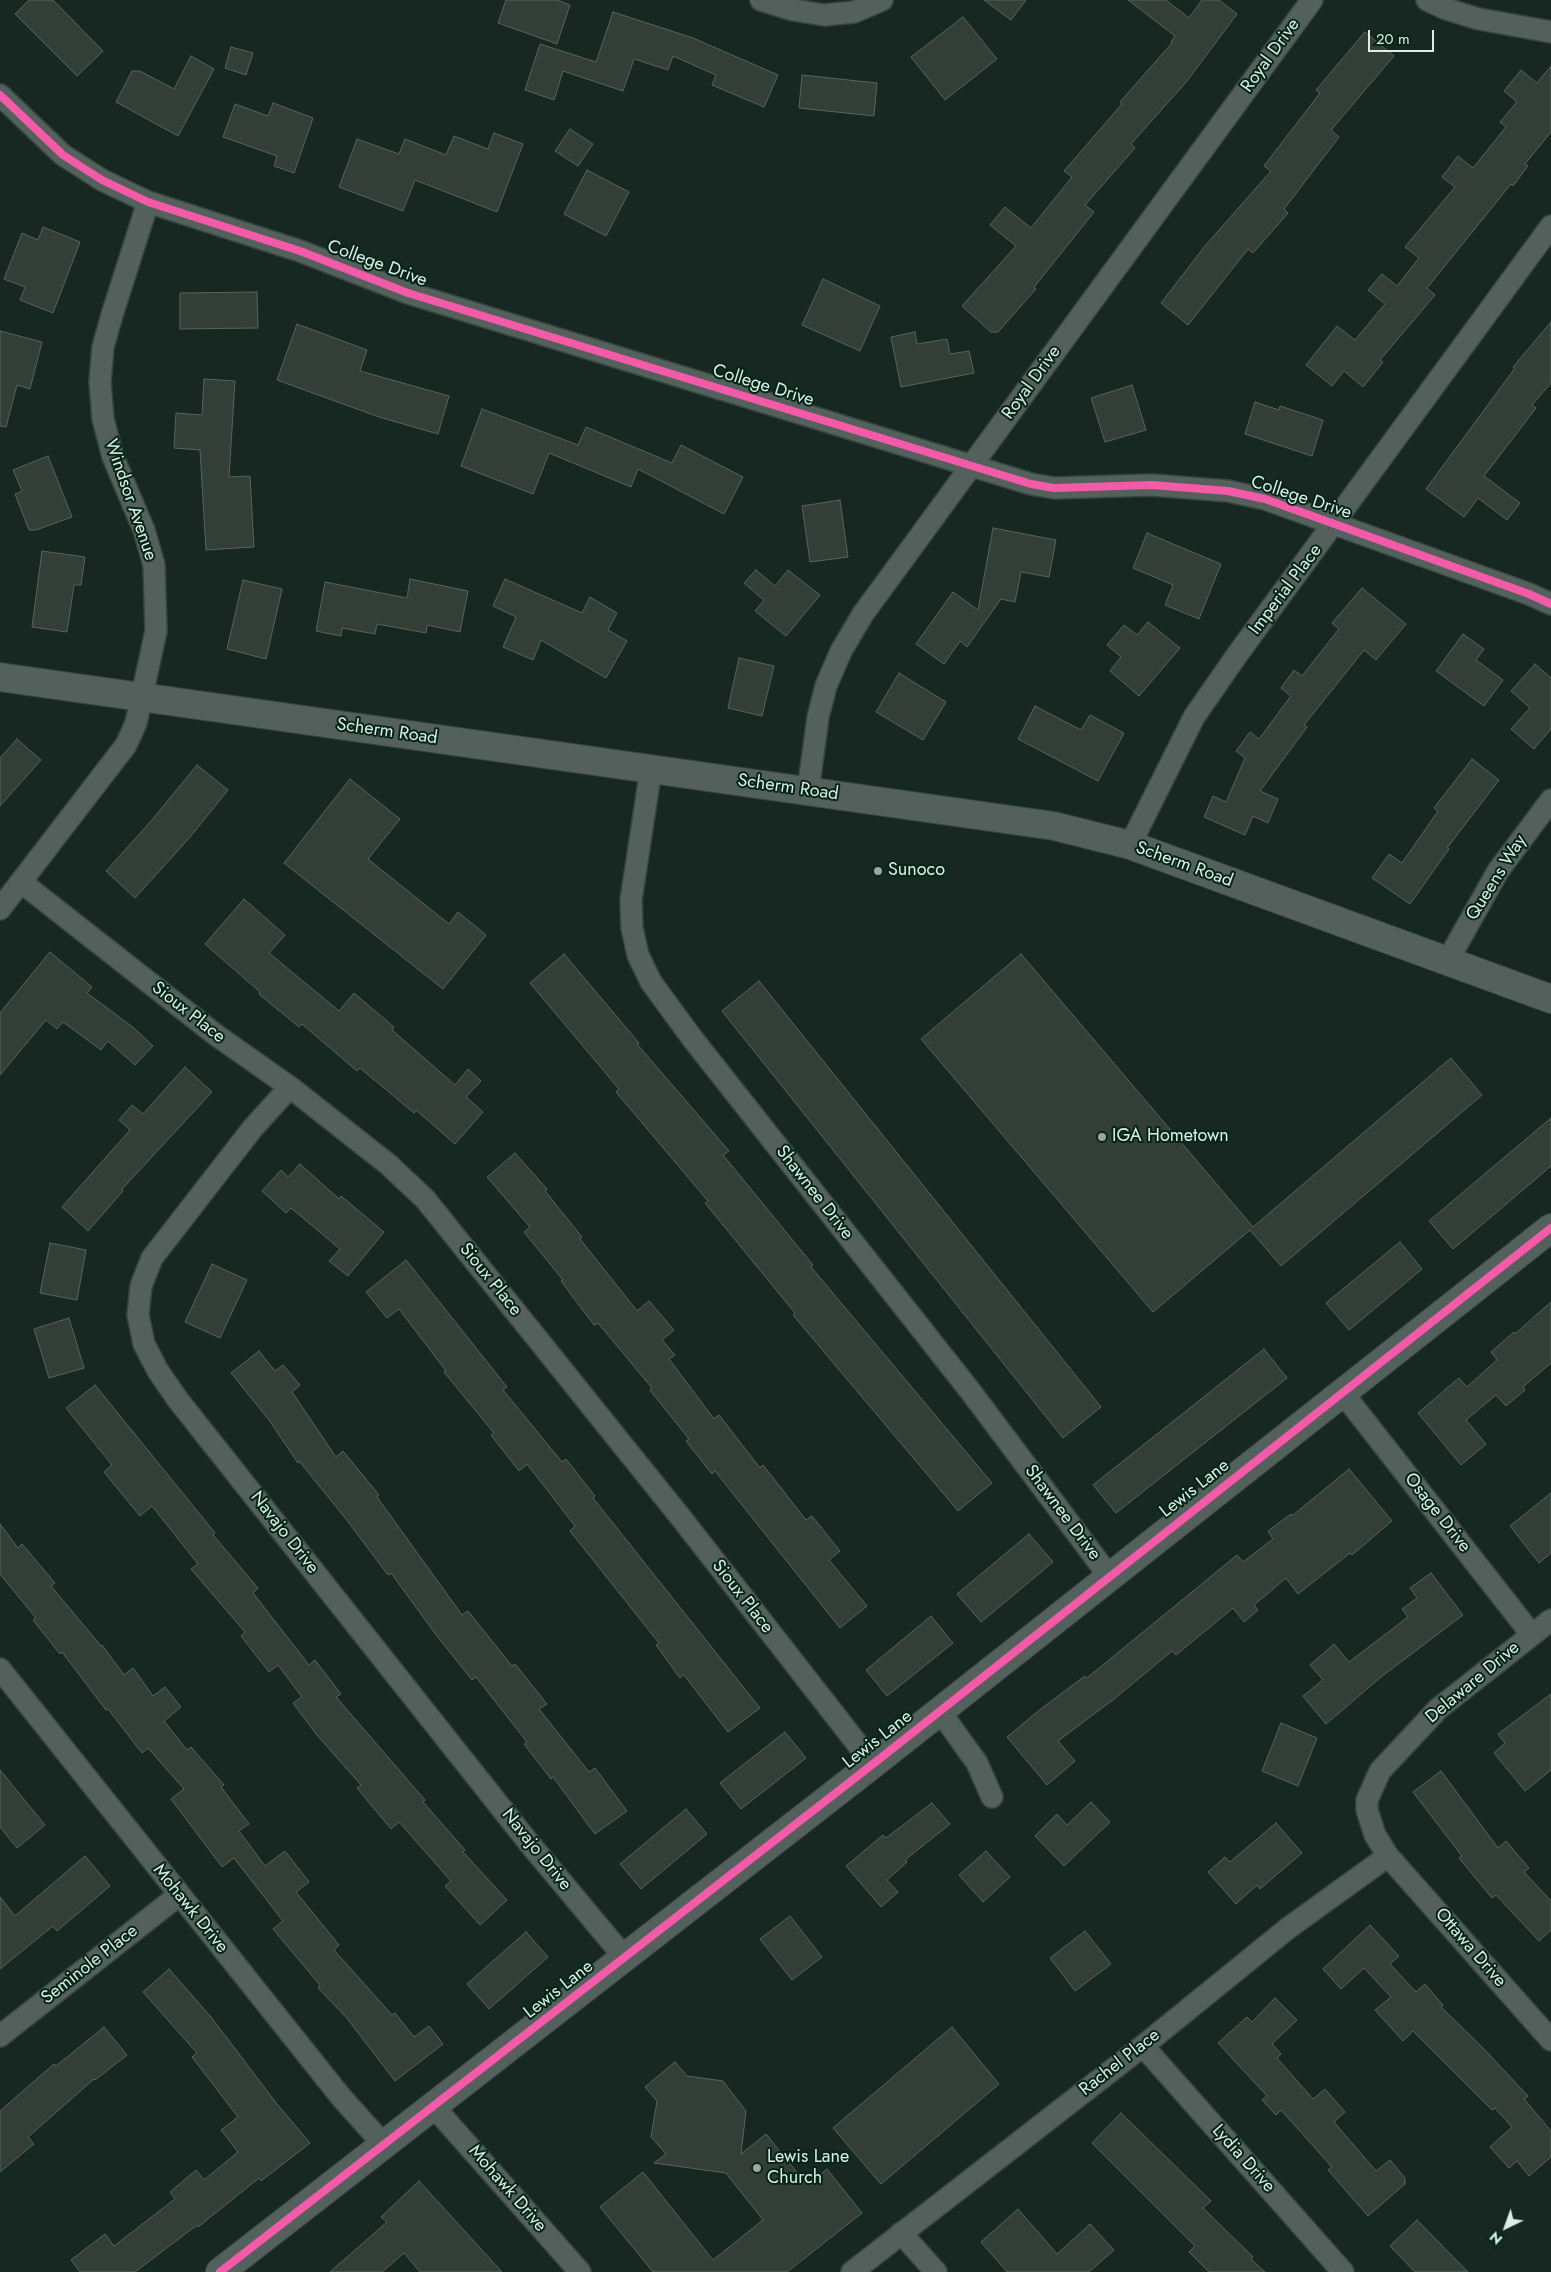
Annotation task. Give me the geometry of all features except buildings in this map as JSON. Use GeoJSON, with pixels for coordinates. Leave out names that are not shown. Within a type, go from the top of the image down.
{"type":"FeatureCollection","features":[{"type":"Feature","properties":{"kind":"street"},"geometry":{"type":"LineString","coordinates":[[761,0],[793,10],[824,15],[854,12],[882,0]]}},
{"type":"Feature","properties":{"kind":"street","name":"Royal Drive"},"geometry":{"type":"LineString","coordinates":[[808,791],[818,717],[826,686],[841,651],[863,614],[1312,0]]}},
{"type":"Feature","properties":{"kind":"street"},"geometry":{"type":"LineString","coordinates":[[1427,0],[1446,9],[1479,19],[1551,32]]}},
{"type":"Feature","properties":{"kind":"street","name":"College Drive"},"geometry":{"type":"LineString","coordinates":[[0,95],[63,154],[102,180],[148,202],[300,251],[408,292],[1031,484],[1054,488],[1152,485],[1228,491],[1265,500],[1335,523],[1529,594],[1551,604]]}},
{"type":"Feature","properties":{"kind":"street","name":"Windsor Avenue"},"geometry":{"type":"LineString","coordinates":[[0,909],[126,745],[136,723],[142,697],[156,630],[154,565],[144,530],[113,457],[103,419],[100,382],[103,347],[148,202]]}},
{"type":"Feature","properties":{"kind":"street","name":"Imperial Place"},"geometry":{"type":"LineString","coordinates":[[1130,845],[1194,717],[1237,655],[1551,226]]}},
{"type":"Feature","properties":{"kind":"street","name":"Scherm Road"},"geometry":{"type":"LineString","coordinates":[[0,677],[1054,826],[1130,845],[1551,998]]}},
{"type":"Feature","properties":{"kind":"street","name":"Shawnee Drive"},"geometry":{"type":"LineString","coordinates":[[651,769],[632,900],[632,928],[638,955],[651,982],[692,1038],[971,1392],[1110,1576]]}},
{"type":"Feature","properties":{"kind":"street","name":"Queens Way"},"geometry":{"type":"LineString","coordinates":[[1448,960],[1498,871],[1551,800]]}},
{"type":"Feature","properties":{"kind":"street","name":"Sioux Place"},"geometry":{"type":"LineString","coordinates":[[21,882],[216,1035],[290,1087],[389,1165],[425,1199],[682,1519],[873,1764]]}},
{"type":"Feature","properties":{"kind":"street","name":"Navajo Drive"},"geometry":{"type":"LineString","coordinates":[[290,1087],[252,1129],[152,1258],[141,1286],[138,1315],[144,1344],[158,1371],[178,1400],[529,1843],[625,1958]]}},
{"type":"Feature","properties":{"kind":"street","name":"Lewis Lane"},"geometry":{"type":"LineString","coordinates":[[220,2272],[873,1764],[1551,1228]]}},
{"type":"Feature","properties":{"kind":"street","name":"Osage Drive"},"geometry":{"type":"LineString","coordinates":[[1342,1392],[1532,1635]]}},
{"type":"Feature","properties":{"kind":"street","name":"Delaware Drive"},"geometry":{"type":"LineString","coordinates":[[1388,1856],[1375,1835],[1367,1810],[1368,1800],[1380,1770],[1438,1708],[1551,1620]]}},
{"type":"Feature","properties":{"kind":"street","name":"Mohawk Drive"},"geometry":{"type":"LineString","coordinates":[[0,1669],[341,2097],[384,2145]]}},
{"type":"Feature","properties":{"kind":"street"},"geometry":{"type":"LineString","coordinates":[[939,1710],[977,1764],[992,1797]]}},
{"type":"Feature","properties":{"kind":"street","name":"Ottawa Drive"},"geometry":{"type":"LineString","coordinates":[[1388,1856],[1548,2029]]}},
{"type":"Feature","properties":{"kind":"street","name":"Rachel Place"},"geometry":{"type":"LineString","coordinates":[[852,2272],[1143,2046],[1288,1929],[1388,1856]]}},
{"type":"Feature","properties":{"kind":"street","name":"Seminole Place"},"geometry":{"type":"LineString","coordinates":[[0,2036],[179,1895]]}},
{"type":"Feature","properties":{"kind":"street","name":"Lydia Drive"},"geometry":{"type":"LineString","coordinates":[[1143,2046],[1343,2272]]}},
{"type":"Feature","properties":{"kind":"street","name":"Mohawk Drive"},"geometry":{"type":"LineString","coordinates":[[434,2106],[580,2272]]}},
{"type":"Feature","properties":{"kind":"street"},"geometry":{"type":"LineString","coordinates":[[901,2233],[936,2272]]}},
{"type":"Feature","properties":{"kind":"cycle path"},"geometry":{"type":"LineString","coordinates":[[0,95],[63,155],[102,180],[148,202],[300,251],[408,293],[1031,484],[1054,488],[1152,485],[1228,491],[1265,499],[1529,594],[1551,604]]}},
{"type":"Feature","properties":{"kind":"cycle path"},"geometry":{"type":"LineString","coordinates":[[220,2272],[873,1764],[1551,1228]]}},
{"type":"Feature","properties":{"kind":"place","name":"Sunoco"},"geometry":{"type":"Point","coordinates":[878,871]}},
{"type":"Feature","properties":{"kind":"place","name":"IGA Hometown"},"geometry":{"type":"Point","coordinates":[1102,1137]}},
{"type":"Feature","properties":{"kind":"place","name":"Lewis Lane Church"},"geometry":{"type":"Point","coordinates":[757,2168]}}]}
